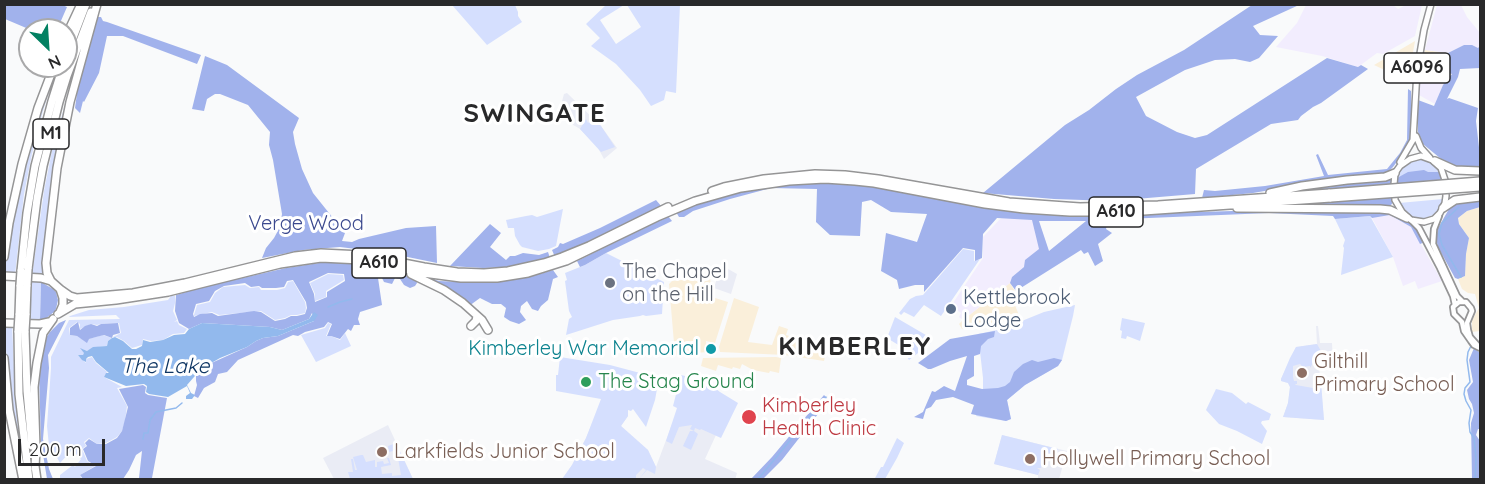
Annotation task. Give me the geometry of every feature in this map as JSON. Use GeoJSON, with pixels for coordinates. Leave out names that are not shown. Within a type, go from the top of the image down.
{"type":"FeatureCollection","features":[{"type":"Feature","properties":{"kind":"highway"},"geometry":{"type":"LineString","coordinates":[[74,18],[81,4]]}},
{"type":"Feature","properties":{"kind":"highway"},"geometry":{"type":"LineString","coordinates":[[78,25],[86,4]]}},
{"type":"Feature","properties":{"kind":"highway","name":"M1"},"geometry":{"type":"LineString","coordinates":[[24,270],[43,165],[67,76],[95,4]]}},
{"type":"Feature","properties":{"kind":"highway","name":"M1"},"geometry":{"type":"LineString","coordinates":[[51,281],[46,263],[57,168],[75,80],[95,4]]}},
{"type":"Feature","properties":{"kind":"highway"},"geometry":{"type":"LineString","coordinates":[[5,254],[9,223],[22,164],[49,78]]}},
{"type":"Feature","properties":{"kind":"highway","name":"M1"},"geometry":{"type":"LineString","coordinates":[[29,480],[19,394],[27,213],[35,166],[59,78]]}},
{"type":"Feature","properties":{"kind":"highway"},"geometry":{"type":"LineString","coordinates":[[1434,160],[1455,170],[1480,171]]}},
{"type":"Feature","properties":{"kind":"highway"},"geometry":{"type":"LineString","coordinates":[[1226,200],[1302,186],[1385,177],[1396,170]]}},
{"type":"Feature","properties":{"kind":"highway","name":"A610"},"geometry":{"type":"LineString","coordinates":[[60,289],[77,298],[133,293],[185,283],[295,256],[321,253],[362,255],[450,272],[508,271],[562,257],[674,205],[724,187],[790,176],[835,174],[867,177],[993,200],[1053,206],[1104,207],[1480,187]]}},
{"type":"Feature","properties":{"kind":"highway","name":"A610"},"geometry":{"type":"LineString","coordinates":[[56,316],[75,304],[160,294],[280,264],[321,258],[344,258],[461,278],[497,278],[528,273],[566,261],[695,201],[741,188],[789,181],[825,179],[874,183],[985,204],[1052,211],[1116,212],[1480,181]]}},
{"type":"Feature","properties":{"kind":"highway"},"geometry":{"type":"LineString","coordinates":[[1442,211],[1455,200],[1480,197]]}},
{"type":"Feature","properties":{"kind":"highway"},"geometry":{"type":"LineString","coordinates":[[1192,207],[1380,209],[1393,211],[1409,219]]}},
{"type":"Feature","properties":{"kind":"highway"},"geometry":{"type":"LineString","coordinates":[[383,264],[420,277],[444,290],[463,303],[488,330]]}},
{"type":"Feature","properties":{"kind":"highway"},"geometry":{"type":"LineString","coordinates":[[4,276],[41,278],[51,281],[60,289],[63,302],[56,316],[40,324],[4,323]]}},
{"type":"Feature","properties":{"kind":"highway","name":"M1"},"geometry":{"type":"LineString","coordinates":[[35,468],[34,387],[37,363],[43,333],[56,316]]}},
{"type":"Feature","properties":{"kind":"highway"},"geometry":{"type":"LineString","coordinates":[[471,326],[477,316]]}},
{"type":"Feature","properties":{"kind":"highway","name":"M1"},"geometry":{"type":"LineString","coordinates":[[22,331],[37,480]]}},
{"type":"Feature","properties":{"kind":"highway"},"geometry":{"type":"LineString","coordinates":[[4,358],[10,420],[23,480]]}},
{"type":"Feature","properties":{"kind":"main road","name":"A6096"},"geometry":{"type":"LineString","coordinates":[[1396,170],[1413,140],[1417,71],[1430,4]]}},
{"type":"Feature","properties":{"kind":"main road","name":"A6096"},"geometry":{"type":"LineString","coordinates":[[1414,126],[1419,145],[1434,160]]}},
{"type":"Feature","properties":{"kind":"main road"},"geometry":{"type":"LineString","coordinates":[[1421,156],[1434,160],[1443,172],[1446,200],[1434,229],[1434,244],[1457,296],[1472,309],[1467,323],[1468,330],[1479,347],[1468,338],[1460,319],[1454,314],[1453,296],[1419,228],[1398,208],[1395,200],[1396,170],[1406,160],[1414,157],[1421,156]]}},
{"type":"Feature","properties":{"kind":"main road"},"geometry":{"type":"LineString","coordinates":[[1409,219],[1428,222],[1442,211]]}},
{"type":"Feature","properties":{"kind":"main road"},"geometry":{"type":"LineString","coordinates":[[1455,305],[1462,301]]}},
{"type":"Feature","properties":{"kind":"main road"},"geometry":{"type":"LineString","coordinates":[[1460,319],[1470,315]]}},
{"type":"Feature","properties":{"kind":"shaded area"},"geometry":{"type":"Polygon","coordinates":[[[452,5],[515,5],[522,22],[487,45],[452,5]]]}},
{"type":"Feature","properties":{"kind":"shaded area"},"geometry":{"type":"Polygon","coordinates":[[[606,5],[624,5],[600,20],[616,44],[641,27],[627,5],[680,5],[676,93],[666,91],[664,100],[651,106],[616,64],[591,46],[600,38],[586,24],[606,5]]]}},
{"type":"Feature","properties":{"kind":"shaded area"},"geometry":{"type":"Polygon","coordinates":[[[1306,5],[1393,5],[1398,9],[1406,5],[1422,5],[1415,36],[1383,54],[1377,53],[1358,67],[1322,56],[1276,47],[1297,23],[1306,5]]]}},
{"type":"Feature","properties":{"kind":"shaded area"},"geometry":{"type":"Polygon","coordinates":[[[1437,5],[1461,5],[1480,33],[1478,48],[1464,45],[1448,53],[1425,50],[1437,5]]]}},
{"type":"Feature","properties":{"kind":"shaded area"},"geometry":{"type":"Polygon","coordinates":[[[1415,41],[1408,81],[1374,65],[1415,41]]]}},
{"type":"Feature","properties":{"kind":"shaded area"},"geometry":{"type":"Polygon","coordinates":[[[1425,50],[1448,53],[1441,71],[1421,70],[1425,50]]]}},
{"type":"Feature","properties":{"kind":"shaded area"},"geometry":{"type":"Polygon","coordinates":[[[1421,70],[1452,73],[1443,85],[1435,104],[1419,95],[1421,70]]]}},
{"type":"Feature","properties":{"kind":"shaded area"},"geometry":{"type":"Polygon","coordinates":[[[53,78],[32,154],[24,194],[15,275],[5,275],[16,197],[35,127],[53,78]]]}},
{"type":"Feature","properties":{"kind":"shaded area"},"geometry":{"type":"Polygon","coordinates":[[[74,78],[68,102],[46,277],[32,276],[44,191],[53,146],[74,78]]]}},
{"type":"Feature","properties":{"kind":"shaded area"},"geometry":{"type":"Polygon","coordinates":[[[567,93],[601,126],[617,148],[604,159],[598,148],[580,129],[558,116],[564,94],[567,93]]]}},
{"type":"Feature","properties":{"kind":"shaded area"},"geometry":{"type":"Polygon","coordinates":[[[594,118],[615,147],[601,152],[580,129],[586,119],[588,123],[594,118]]]}},
{"type":"Feature","properties":{"kind":"shaded area"},"geometry":{"type":"Polygon","coordinates":[[[1420,159],[1430,161],[1441,172],[1406,174],[1397,178],[1404,165],[1420,159]]]}},
{"type":"Feature","properties":{"kind":"shaded area"},"geometry":{"type":"Polygon","coordinates":[[[1443,199],[1436,214],[1422,219],[1409,215],[1399,203],[1443,199]]]}},
{"type":"Feature","properties":{"kind":"shaded area"},"geometry":{"type":"Polygon","coordinates":[[[1480,207],[1480,331],[1472,332],[1472,320],[1479,308],[1475,294],[1462,289],[1458,279],[1465,276],[1469,238],[1459,224],[1458,218],[1467,211],[1480,207]]]}},
{"type":"Feature","properties":{"kind":"shaded area"},"geometry":{"type":"Polygon","coordinates":[[[563,209],[556,246],[549,249],[538,251],[522,247],[515,236],[514,228],[508,228],[506,220],[532,215],[537,217],[563,209]]]}},
{"type":"Feature","properties":{"kind":"shaded area"},"geometry":{"type":"Polygon","coordinates":[[[1390,215],[1411,227],[1442,281],[1418,289],[1415,281],[1403,286],[1393,257],[1372,218],[1390,215]]]}},
{"type":"Feature","properties":{"kind":"shaded area"},"geometry":{"type":"Polygon","coordinates":[[[1003,216],[1035,220],[1042,252],[1012,277],[1010,283],[963,320],[959,317],[961,313],[951,306],[983,258],[983,237],[1003,216]]]}},
{"type":"Feature","properties":{"kind":"shaded area"},"geometry":{"type":"Polygon","coordinates":[[[1370,216],[1393,257],[1341,275],[1345,240],[1335,219],[1370,216]]]}},
{"type":"Feature","properties":{"kind":"shaded area"},"geometry":{"type":"Polygon","coordinates":[[[963,249],[974,251],[974,261],[980,259],[941,316],[924,305],[914,317],[904,312],[901,315],[899,313],[910,299],[923,295],[963,249]]]}},
{"type":"Feature","properties":{"kind":"shaded area"},"geometry":{"type":"Polygon","coordinates":[[[606,253],[664,282],[662,314],[613,320],[566,335],[569,319],[572,317],[569,311],[565,273],[606,253]]]}},
{"type":"Feature","properties":{"kind":"shaded area"},"geometry":{"type":"Polygon","coordinates":[[[721,265],[737,274],[731,294],[714,288],[721,265]]]}},
{"type":"Feature","properties":{"kind":"shaded area"},"geometry":{"type":"Polygon","coordinates":[[[328,274],[343,275],[344,280],[326,291],[326,297],[315,301],[315,294],[310,283],[328,274]]]}},
{"type":"Feature","properties":{"kind":"shaded area"},"geometry":{"type":"Polygon","coordinates":[[[710,277],[712,297],[728,302],[715,343],[706,341],[707,352],[675,355],[669,284],[672,281],[710,277]]]}},
{"type":"Feature","properties":{"kind":"shaded area"},"geometry":{"type":"Polygon","coordinates":[[[32,281],[41,282],[40,320],[30,320],[32,281]]]}},
{"type":"Feature","properties":{"kind":"shaded area"},"geometry":{"type":"Polygon","coordinates":[[[293,281],[305,302],[305,313],[275,320],[261,311],[219,315],[212,312],[194,316],[197,305],[210,302],[215,293],[223,287],[245,285],[250,288],[259,287],[261,290],[277,290],[285,288],[288,282],[293,281]]]}},
{"type":"Feature","properties":{"kind":"shaded area"},"geometry":{"type":"Polygon","coordinates":[[[1010,283],[1019,298],[1014,303],[1019,315],[999,322],[962,329],[959,324],[963,320],[1010,283]]]}},
{"type":"Feature","properties":{"kind":"shaded area"},"geometry":{"type":"Polygon","coordinates":[[[171,296],[175,296],[173,311],[177,320],[174,322],[177,321],[179,325],[187,329],[184,333],[173,334],[163,340],[143,339],[142,345],[132,348],[124,341],[113,337],[121,333],[119,323],[91,324],[80,329],[80,324],[77,322],[69,328],[70,335],[87,342],[88,339],[103,335],[112,338],[108,341],[107,346],[87,351],[81,349],[85,353],[78,355],[86,363],[86,359],[92,357],[111,375],[107,372],[104,377],[122,387],[117,388],[127,406],[122,431],[117,437],[106,443],[97,444],[89,438],[84,442],[86,446],[82,449],[87,461],[95,466],[80,475],[82,479],[60,479],[60,475],[73,465],[75,467],[81,459],[72,450],[60,463],[55,454],[50,456],[47,426],[51,357],[69,320],[120,319],[116,315],[69,317],[89,310],[168,300],[171,296]]]}},
{"type":"Feature","properties":{"kind":"shaded area"},"geometry":{"type":"Polygon","coordinates":[[[734,298],[759,307],[748,342],[772,345],[779,326],[788,329],[786,335],[799,339],[798,343],[826,352],[824,361],[785,355],[720,352],[719,347],[734,298]]]}},
{"type":"Feature","properties":{"kind":"shaded area"},"geometry":{"type":"Polygon","coordinates":[[[1075,305],[1062,360],[1058,366],[1025,385],[1007,400],[1011,419],[1006,421],[976,416],[983,393],[978,334],[1002,329],[1044,312],[1075,305]]]}},
{"type":"Feature","properties":{"kind":"shaded area"},"geometry":{"type":"Polygon","coordinates":[[[895,317],[931,338],[931,343],[909,360],[900,346],[887,338],[895,317]]]}},
{"type":"Feature","properties":{"kind":"shaded area"},"geometry":{"type":"Polygon","coordinates":[[[1122,318],[1145,323],[1140,341],[1127,336],[1126,339],[1121,338],[1122,318]]]}},
{"type":"Feature","properties":{"kind":"shaded area"},"geometry":{"type":"Polygon","coordinates":[[[328,323],[331,324],[326,336],[340,340],[345,333],[351,346],[316,362],[301,335],[325,328],[328,323]]]}},
{"type":"Feature","properties":{"kind":"shaded area"},"geometry":{"type":"Polygon","coordinates":[[[4,324],[12,325],[19,441],[13,422],[4,324]]]}},
{"type":"Feature","properties":{"kind":"shaded area","name":"Gilthill Primary School"},"geometry":{"type":"Polygon","coordinates":[[[1316,326],[1318,326],[1320,343],[1332,343],[1333,363],[1319,366],[1324,420],[1283,417],[1290,387],[1281,379],[1296,347],[1317,344],[1316,326]]]}},
{"type":"Feature","properties":{"kind":"shaded area","name":"Gilthill Primary School"},"geometry":{"type":"Polygon","coordinates":[[[1317,344],[1322,353],[1315,363],[1310,368],[1310,366],[1303,367],[1300,364],[1293,366],[1293,377],[1294,381],[1297,381],[1296,385],[1313,388],[1317,386],[1318,389],[1321,382],[1324,420],[1283,417],[1290,387],[1281,379],[1290,358],[1296,347],[1317,344]]]}},
{"type":"Feature","properties":{"kind":"shaded area"},"geometry":{"type":"Polygon","coordinates":[[[560,357],[610,365],[659,378],[646,427],[633,409],[628,410],[628,416],[621,426],[648,450],[656,467],[655,474],[647,470],[639,479],[646,470],[643,468],[636,475],[636,479],[562,479],[586,438],[601,399],[556,391],[556,375],[558,375],[560,357]]]}},
{"type":"Feature","properties":{"kind":"shaded area"},"geometry":{"type":"Polygon","coordinates":[[[703,358],[781,358],[779,373],[753,370],[742,364],[740,369],[718,365],[716,371],[701,366],[703,358]]]}},
{"type":"Feature","properties":{"kind":"shaded area"},"geometry":{"type":"Polygon","coordinates":[[[693,371],[738,403],[721,438],[701,429],[695,428],[694,431],[690,429],[692,425],[679,427],[672,444],[666,441],[677,408],[673,406],[681,375],[689,377],[693,371]]]}},
{"type":"Feature","properties":{"kind":"shaded area"},"geometry":{"type":"Polygon","coordinates":[[[1216,389],[1232,393],[1246,404],[1248,402],[1271,414],[1269,420],[1261,423],[1267,431],[1262,444],[1219,424],[1206,410],[1216,389]]]}},
{"type":"Feature","properties":{"kind":"shaded area"},"geometry":{"type":"Polygon","coordinates":[[[601,403],[628,416],[621,426],[648,450],[656,467],[675,416],[716,435],[705,459],[737,473],[735,480],[562,480],[586,438],[601,403]]]}},
{"type":"Feature","properties":{"kind":"shaded area"},"geometry":{"type":"Polygon","coordinates":[[[388,425],[413,479],[334,479],[323,458],[388,425]]]}},
{"type":"Feature","properties":{"kind":"shaded area"},"geometry":{"type":"Polygon","coordinates":[[[690,431],[698,434],[691,450],[683,446],[690,431]]]}},
{"type":"Feature","properties":{"kind":"shaded area","name":"Hollywell Primary School"},"geometry":{"type":"Polygon","coordinates":[[[1002,435],[1067,451],[1059,479],[1038,479],[1038,475],[994,464],[1002,435]]]}},
{"type":"Feature","properties":{"kind":"shaded area","name":"Hollywell Primary School"},"geometry":{"type":"Polygon","coordinates":[[[1002,435],[1058,449],[1056,460],[1049,459],[1050,453],[1045,452],[1041,468],[1037,468],[1040,470],[1038,475],[994,464],[1002,435]]]}},
{"type":"Feature","properties":{"kind":"shaded area"},"geometry":{"type":"Polygon","coordinates":[[[897,438],[904,443],[897,458],[885,479],[874,480],[883,467],[897,438]]]}},
{"type":"Feature","properties":{"kind":"shaded area"},"geometry":{"type":"Polygon","coordinates":[[[396,443],[413,479],[350,479],[348,472],[353,472],[351,459],[357,470],[353,457],[361,455],[366,462],[375,460],[375,467],[377,467],[377,462],[389,463],[387,458],[389,458],[391,465],[381,467],[382,474],[401,475],[398,458],[393,451],[389,452],[388,446],[396,443]]]}},
{"type":"Feature","properties":{"kind":"green space"},"geometry":{"type":"Polygon","coordinates":[[[60,4],[67,7],[62,18],[18,18],[18,24],[5,19],[5,5],[60,4]]]}},
{"type":"Feature","properties":{"kind":"green space"},"geometry":{"type":"Polygon","coordinates":[[[1252,5],[1299,5],[1253,26],[1260,35],[1278,36],[1259,58],[1250,62],[1235,59],[1215,60],[1185,70],[1136,97],[1146,116],[1177,132],[1195,138],[1207,135],[1327,58],[1358,67],[1361,65],[1368,69],[1298,120],[1271,124],[1196,169],[1195,194],[1112,201],[983,193],[1065,125],[1116,89],[1184,50],[1252,5]]]}},
{"type":"Feature","properties":{"kind":"green space"},"geometry":{"type":"Polygon","coordinates":[[[97,17],[201,55],[197,64],[123,36],[107,36],[99,73],[83,101],[80,113],[75,108],[78,86],[97,17]]]}},
{"type":"Feature","properties":{"kind":"green space"},"geometry":{"type":"Polygon","coordinates":[[[1464,45],[1478,48],[1480,46],[1480,68],[1460,69],[1447,99],[1478,108],[1476,121],[1480,168],[1452,168],[1423,144],[1418,132],[1418,100],[1434,106],[1443,85],[1452,74],[1441,71],[1446,56],[1464,45]]]}},
{"type":"Feature","properties":{"kind":"green space","name":"Verge Wood"},"geometry":{"type":"Polygon","coordinates":[[[205,56],[227,65],[299,118],[293,132],[302,169],[313,193],[345,233],[342,241],[352,242],[406,228],[436,226],[437,263],[388,253],[340,247],[303,250],[262,258],[280,227],[282,214],[269,145],[270,132],[248,105],[220,94],[207,99],[204,111],[192,109],[205,56]]]}},
{"type":"Feature","properties":{"kind":"green space"},"geometry":{"type":"Polygon","coordinates":[[[1408,89],[1411,91],[1412,136],[1407,148],[1386,174],[1202,198],[1204,190],[1265,186],[1324,176],[1316,155],[1318,154],[1328,175],[1387,169],[1407,140],[1408,89]]]}},
{"type":"Feature","properties":{"kind":"green space"},"geometry":{"type":"Polygon","coordinates":[[[1424,170],[1441,172],[1444,181],[1397,185],[1397,178],[1408,172],[1424,170]]]}},
{"type":"Feature","properties":{"kind":"green space"},"geometry":{"type":"Polygon","coordinates":[[[1392,177],[1393,185],[1287,193],[1287,191],[1392,177]]]}},
{"type":"Feature","properties":{"kind":"green space"},"geometry":{"type":"Polygon","coordinates":[[[785,183],[835,183],[1162,213],[1350,211],[1394,213],[1415,226],[1425,242],[1420,244],[1411,227],[1390,215],[1335,219],[1333,216],[1269,213],[1125,219],[1124,216],[1115,217],[1114,222],[1107,225],[1106,229],[1112,233],[1098,244],[1103,261],[1095,266],[1088,252],[1084,254],[1081,250],[1016,291],[1010,283],[1012,277],[1024,267],[1025,260],[1039,249],[1032,220],[997,218],[983,234],[982,258],[975,261],[975,250],[963,248],[924,292],[924,285],[899,289],[897,280],[881,271],[886,233],[917,242],[927,214],[891,212],[871,200],[862,202],[860,236],[830,235],[816,222],[817,189],[771,188],[693,211],[684,217],[679,217],[676,212],[729,193],[785,183]],[[1039,221],[1049,251],[1086,221],[1039,221]]]}},
{"type":"Feature","properties":{"kind":"green space"},"geometry":{"type":"Polygon","coordinates":[[[1393,197],[1394,201],[1387,208],[1302,207],[1296,202],[1393,197]]]}},
{"type":"Feature","properties":{"kind":"green space"},"geometry":{"type":"Polygon","coordinates":[[[1480,199],[1480,207],[1467,211],[1458,218],[1459,224],[1469,238],[1465,276],[1458,279],[1455,278],[1438,247],[1436,239],[1438,228],[1454,203],[1480,199]]]}},
{"type":"Feature","properties":{"kind":"green space"},"geometry":{"type":"Polygon","coordinates":[[[656,200],[662,207],[555,257],[552,250],[560,243],[563,244],[600,228],[656,200]]]}},
{"type":"Feature","properties":{"kind":"green space"},"geometry":{"type":"Polygon","coordinates":[[[668,216],[672,221],[580,267],[577,261],[668,216]]]}},
{"type":"Feature","properties":{"kind":"green space"},"geometry":{"type":"Polygon","coordinates":[[[490,224],[501,233],[490,247],[506,260],[510,256],[523,253],[539,255],[548,252],[550,258],[512,267],[450,266],[490,224]]]}},
{"type":"Feature","properties":{"kind":"green space"},"geometry":{"type":"Polygon","coordinates":[[[319,263],[378,267],[416,279],[417,283],[410,288],[400,279],[395,278],[392,284],[378,278],[382,305],[360,312],[358,319],[360,325],[354,325],[351,331],[348,329],[340,339],[327,336],[332,324],[328,322],[324,327],[298,336],[293,335],[238,360],[227,372],[218,374],[215,382],[204,388],[198,398],[194,396],[197,385],[196,374],[207,365],[263,338],[278,336],[314,321],[312,313],[309,319],[282,330],[270,327],[202,323],[189,329],[179,323],[175,311],[176,295],[286,268],[319,263]],[[328,273],[309,282],[315,302],[327,297],[327,292],[345,281],[344,274],[328,273]],[[293,280],[287,281],[284,287],[276,288],[251,287],[245,283],[224,286],[215,291],[209,301],[196,304],[194,317],[200,314],[212,313],[218,316],[254,311],[261,312],[275,321],[305,314],[306,302],[293,280]]]}},
{"type":"Feature","properties":{"kind":"green space"},"geometry":{"type":"Polygon","coordinates":[[[553,270],[558,277],[553,279],[548,300],[538,311],[532,309],[527,301],[521,306],[520,312],[526,320],[519,324],[504,317],[506,308],[501,304],[492,304],[480,298],[469,306],[432,281],[433,279],[461,282],[510,279],[553,270]]]}},
{"type":"Feature","properties":{"kind":"green space"},"geometry":{"type":"Polygon","coordinates":[[[41,282],[56,292],[58,300],[54,312],[44,320],[40,320],[41,282]]]}},
{"type":"Feature","properties":{"kind":"green space"},"geometry":{"type":"Polygon","coordinates":[[[66,320],[48,355],[43,439],[53,479],[47,479],[41,442],[39,373],[46,338],[59,323],[66,320]]]}},
{"type":"Feature","properties":{"kind":"green space"},"geometry":{"type":"Polygon","coordinates":[[[78,322],[80,330],[91,324],[97,326],[118,323],[120,333],[113,335],[112,338],[104,335],[89,339],[87,343],[77,336],[70,335],[70,328],[78,322]]]}},
{"type":"Feature","properties":{"kind":"green space"},"geometry":{"type":"Polygon","coordinates":[[[995,331],[994,337],[981,346],[980,354],[974,356],[974,376],[967,380],[967,385],[982,389],[998,388],[1010,382],[1014,372],[1032,360],[1038,362],[1054,358],[1062,360],[1058,366],[1025,385],[1007,400],[1011,419],[1006,421],[971,414],[974,405],[953,397],[936,400],[931,407],[926,409],[923,419],[914,417],[923,412],[932,391],[935,392],[944,386],[955,391],[967,356],[931,369],[918,363],[950,339],[995,331]]]}},
{"type":"Feature","properties":{"kind":"green space"},"geometry":{"type":"Polygon","coordinates":[[[1474,348],[1480,353],[1480,429],[1476,435],[1480,441],[1480,479],[1472,479],[1471,423],[1474,413],[1467,390],[1473,382],[1469,360],[1474,348]]]}},
{"type":"Feature","properties":{"kind":"green space"},"geometry":{"type":"Polygon","coordinates":[[[143,385],[148,395],[167,398],[152,478],[138,479],[142,451],[136,455],[123,479],[83,479],[80,475],[96,466],[88,461],[83,449],[87,446],[85,443],[89,439],[97,444],[106,444],[117,438],[122,431],[128,407],[119,389],[143,385]]]}},
{"type":"Feature","properties":{"kind":"green space"},"geometry":{"type":"Polygon","coordinates":[[[824,395],[829,400],[782,460],[763,479],[751,479],[772,457],[824,395]]]}},
{"type":"Feature","properties":{"kind":"water","name":"The Lake"},"geometry":{"type":"Polygon","coordinates":[[[314,312],[318,315],[314,321],[278,336],[263,338],[201,369],[187,385],[191,393],[195,395],[192,399],[186,399],[190,393],[187,386],[168,397],[149,394],[144,384],[126,386],[104,377],[106,373],[109,373],[92,356],[86,359],[86,362],[78,355],[84,353],[80,348],[87,351],[93,347],[107,346],[108,341],[115,337],[132,349],[136,349],[142,346],[143,340],[150,342],[185,334],[189,329],[202,323],[270,327],[282,330],[309,319],[314,312]]]}},
{"type":"Feature","properties":{"kind":"waterway"},"geometry":{"type":"LineString","coordinates":[[1459,207],[1442,223],[1439,234],[1442,245],[1461,277]]}},
{"type":"Feature","properties":{"kind":"waterway"},"geometry":{"type":"LineString","coordinates":[[328,307],[352,299]]}},
{"type":"Feature","properties":{"kind":"waterway"},"geometry":{"type":"LineString","coordinates":[[1471,346],[1467,360],[1470,382],[1464,394],[1471,410],[1469,423],[1470,432],[1474,438],[1475,480]]}},
{"type":"Feature","properties":{"kind":"waterway"},"geometry":{"type":"LineString","coordinates":[[755,479],[758,479],[826,397]]}},
{"type":"Feature","properties":{"kind":"waterway"},"geometry":{"type":"LineString","coordinates":[[143,439],[144,433],[148,433],[150,420],[156,412],[176,408],[182,403]]}},
{"type":"Feature","properties":{"kind":"place","name":"The Chapel on the Hill"},"geometry":{"type":"Point","coordinates":[610,283]}},
{"type":"Feature","properties":{"kind":"place","name":"Kettlebrook Lodge"},"geometry":{"type":"Point","coordinates":[951,309]}},
{"type":"Feature","properties":{"kind":"place","name":"Kimberley War Memorial"},"geometry":{"type":"Point","coordinates":[711,349]}},
{"type":"Feature","properties":{"kind":"place","name":"Gilthill Primary School"},"geometry":{"type":"Point","coordinates":[1302,373]}},
{"type":"Feature","properties":{"kind":"place","name":"The Stag Ground"},"geometry":{"type":"Point","coordinates":[586,382]}},
{"type":"Feature","properties":{"kind":"place","name":"Kimberley Health Clinic"},"geometry":{"type":"Point","coordinates":[749,417]}},
{"type":"Feature","properties":{"kind":"place","name":"Larkfields Junior School"},"geometry":{"type":"Point","coordinates":[382,452]}},
{"type":"Feature","properties":{"kind":"place","name":"Hollywell Primary School"},"geometry":{"type":"Point","coordinates":[1030,459]}},
{"type":"Feature","properties":{"kind":"district","name":"SWINGATE"},"geometry":{"type":"Point","coordinates":[535,114]}},
{"type":"Feature","properties":{"kind":"district","name":"KIMBERLEY"},"geometry":{"type":"Point","coordinates":[855,347]}}]}
